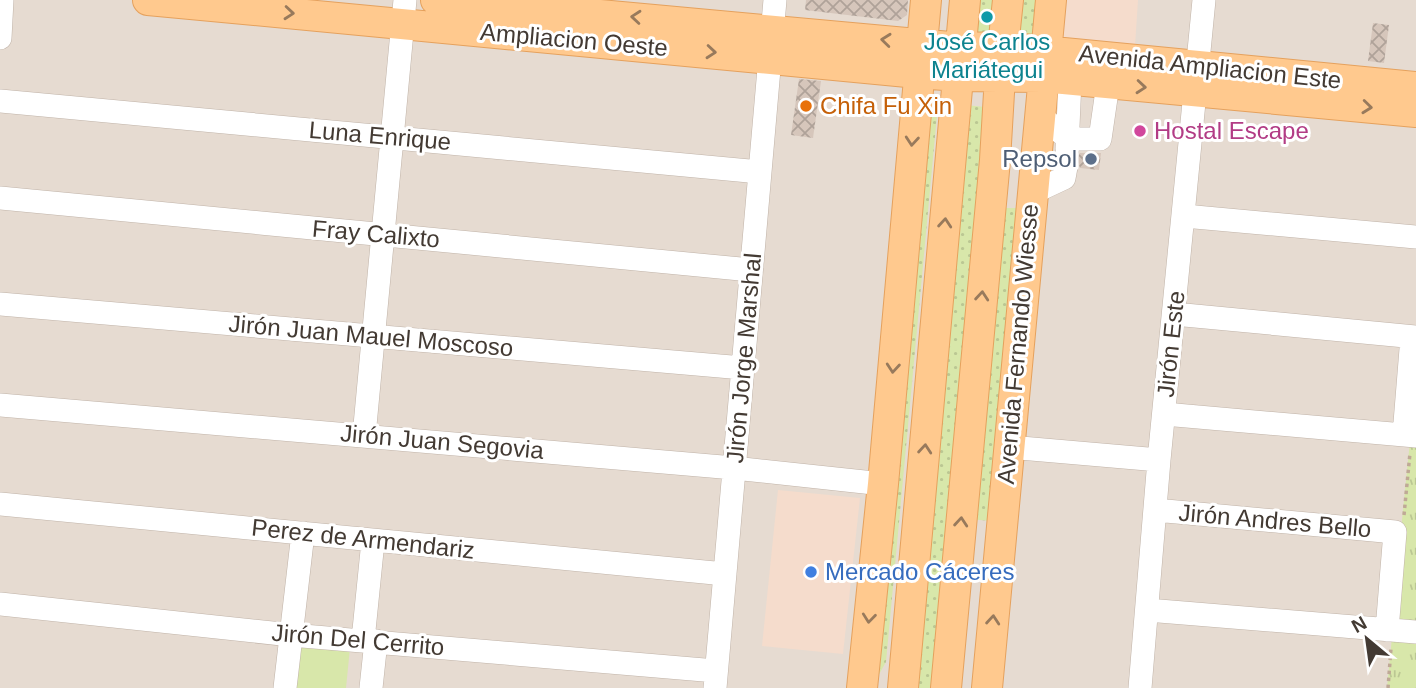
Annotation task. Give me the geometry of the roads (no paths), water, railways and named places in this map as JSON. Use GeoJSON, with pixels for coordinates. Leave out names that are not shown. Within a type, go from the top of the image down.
{"type":"FeatureCollection","features":[{"type":"Feature","properties":{"kind":"main road","name":"Ampliacion Oeste"},"geometry":{"type":"LineString","coordinates":[[148,0],[772,29]]}},
{"type":"Feature","properties":{"kind":"main road","name":"Ampliacion Oeste"},"geometry":{"type":"LineString","coordinates":[[436,0],[772,29],[920,58],[1001,62]]}},
{"type":"Feature","properties":{"kind":"main road"},"geometry":{"type":"LineString","coordinates":[[862,688],[926,0]]}},
{"type":"Feature","properties":{"kind":"main road"},"geometry":{"type":"LineString","coordinates":[[903,688],[965,0]]}},
{"type":"Feature","properties":{"kind":"main road","name":"Avenida Fernando Wiesse"},"geometry":{"type":"LineString","coordinates":[[946,688],[1008,0]]}},
{"type":"Feature","properties":{"kind":"main road","name":"Avenida Fernando Wiesse"},"geometry":{"type":"LineString","coordinates":[[987,688],[1039,115],[1053,69],[1051,0]]}},
{"type":"Feature","properties":{"kind":"main road","name":"Avenida Ampliacion Este"},"geometry":{"type":"LineString","coordinates":[[1001,62],[1053,69],[1196,79],[1416,87]]}},
{"type":"Feature","properties":{"kind":"main road","name":"Avenida Ampliacion Este"},"geometry":{"type":"LineString","coordinates":[[1053,69],[1108,84],[1196,79],[1416,112]]}},
{"type":"Feature","properties":{"kind":"street"},"geometry":{"type":"LineString","coordinates":[[0,38],[2,0]]}},
{"type":"Feature","properties":{"kind":"street","name":"Jirón Este"},"geometry":{"type":"LineString","coordinates":[[1140,688],[1159,460],[1204,0]]}},
{"type":"Feature","properties":{"kind":"street"},"geometry":{"type":"LineString","coordinates":[[364,436],[404,12]]}},
{"type":"Feature","properties":{"kind":"street","name":"Jirón Jorge Marshal"},"geometry":{"type":"LineString","coordinates":[[715,680],[772,29]]}},
{"type":"Feature","properties":{"kind":"street"},"geometry":{"type":"LineString","coordinates":[[1032,193],[1064,178],[1067,152],[1053,69]]}},
{"type":"Feature","properties":{"kind":"street"},"geometry":{"type":"LineString","coordinates":[[1067,152],[1100,139],[1108,84]]}},
{"type":"Feature","properties":{"kind":"street","name":"Luna Enrique"},"geometry":{"type":"LineString","coordinates":[[0,101],[760,172]]}},
{"type":"Feature","properties":{"kind":"street"},"geometry":{"type":"LineString","coordinates":[[1039,115],[1067,152]]}},
{"type":"Feature","properties":{"kind":"street","name":"Fray Calixto"},"geometry":{"type":"LineString","coordinates":[[0,198],[751,270]]}},
{"type":"Feature","properties":{"kind":"street"},"geometry":{"type":"LineString","coordinates":[[1184,216],[1416,237]]}},
{"type":"Feature","properties":{"kind":"street","name":"Jirón Juan Mauel Moscoso"},"geometry":{"type":"LineString","coordinates":[[0,304],[743,368]]}},
{"type":"Feature","properties":{"kind":"street"},"geometry":{"type":"LineString","coordinates":[[1164,414],[1410,436],[1414,337],[1174,314]]}},
{"type":"Feature","properties":{"kind":"street","name":"Jirón Juan Segovia"},"geometry":{"type":"LineString","coordinates":[[0,405],[734,468],[883,484]]}},
{"type":"Feature","properties":{"kind":"street"},"geometry":{"type":"LineString","coordinates":[[1009,447],[1159,460]]}},
{"type":"Feature","properties":{"kind":"street","name":"Perez de Armendariz"},"geometry":{"type":"LineString","coordinates":[[0,504],[725,574]]}},
{"type":"Feature","properties":{"kind":"street","name":"Jirón Andres Bello"},"geometry":{"type":"LineString","coordinates":[[1155,510],[1395,532],[1390,634]]}},
{"type":"Feature","properties":{"kind":"street"},"geometry":{"type":"LineString","coordinates":[[285,688],[303,533]]}},
{"type":"Feature","properties":{"kind":"street"},"geometry":{"type":"LineString","coordinates":[[372,688],[370,640],[373,541]]}},
{"type":"Feature","properties":{"kind":"street","name":"Jirón Del Cerrito"},"geometry":{"type":"LineString","coordinates":[[0,604],[291,635],[370,640],[715,680]]}},
{"type":"Feature","properties":{"kind":"street"},"geometry":{"type":"LineString","coordinates":[[1147,610],[1390,634],[1416,632]]}},
{"type":"Feature","properties":{"kind":"place","name":"José Carlos Mariátegui"},"geometry":{"type":"Point","coordinates":[987,17]}},
{"type":"Feature","properties":{"kind":"place","name":"Chifa Fu Xin"},"geometry":{"type":"Point","coordinates":[806,106]}},
{"type":"Feature","properties":{"kind":"place","name":"Hostal Escape"},"geometry":{"type":"Point","coordinates":[1140,131]}},
{"type":"Feature","properties":{"kind":"place","name":"Repsol"},"geometry":{"type":"Point","coordinates":[1091,159]}},
{"type":"Feature","properties":{"kind":"place","name":"Mercado Cáceres"},"geometry":{"type":"Point","coordinates":[811,572]}}]}
